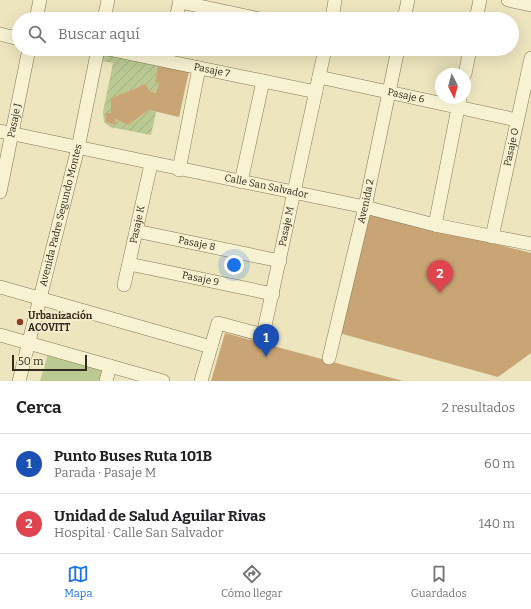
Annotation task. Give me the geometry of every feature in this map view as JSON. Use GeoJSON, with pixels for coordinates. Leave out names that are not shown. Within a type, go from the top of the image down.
{"type":"FeatureCollection","features":[{"type":"Feature","properties":{"kind":"street"},"geometry":{"type":"LineString","coordinates":[[37,12],[40,0]]}},
{"type":"Feature","properties":{"kind":"street"},"geometry":{"type":"LineString","coordinates":[[105,12],[108,0]]}},
{"type":"Feature","properties":{"kind":"street"},"geometry":{"type":"LineString","coordinates":[[333,12],[335,0]]}},
{"type":"Feature","properties":{"kind":"street"},"geometry":{"type":"LineString","coordinates":[[405,12],[408,0]]}},
{"type":"Feature","properties":{"kind":"street"},"geometry":{"type":"LineString","coordinates":[[477,12],[480,0]]}},
{"type":"Feature","properties":{"kind":"street"},"geometry":{"type":"LineString","coordinates":[[508,0],[531,5]]}},
{"type":"Feature","properties":{"kind":"street"},"geometry":{"type":"LineString","coordinates":[[178,12],[180,1],[229,12]]}},
{"type":"Feature","properties":{"kind":"street"},"geometry":{"type":"LineString","coordinates":[[0,34],[12,37]]}},
{"type":"Feature","properties":{"kind":"street","name":"Pasaje J"},"geometry":{"type":"LineString","coordinates":[[0,192],[6,132],[28,56]]}},
{"type":"Feature","properties":{"kind":"street","name":"Avenida Padre Segundo Montes"},"geometry":{"type":"LineString","coordinates":[[19,381],[78,148],[97,56]]}},
{"type":"Feature","properties":{"kind":"street","name":"Pasaje 7"},"geometry":{"type":"LineString","coordinates":[[170,56],[199,68],[316,92]]}},
{"type":"Feature","properties":{"kind":"street","name":"Pasaje M"},"geometry":{"type":"LineString","coordinates":[[211,347],[218,323],[263,334],[280,262],[323,56]]}},
{"type":"Feature","properties":{"kind":"street","name":"Avenida 2"},"geometry":{"type":"LineString","coordinates":[[330,356],[365,207],[397,56]]}},
{"type":"Feature","properties":{"kind":"street"},"geometry":{"type":"LineString","coordinates":[[466,68],[469,56]]}},
{"type":"Feature","properties":{"kind":"street","name":"Pasaje O"},"geometry":{"type":"LineString","coordinates":[[492,237],[517,120],[529,79],[531,58]]}},
{"type":"Feature","properties":{"kind":"street"},"geometry":{"type":"LineString","coordinates":[[179,170],[199,68]]}},
{"type":"Feature","properties":{"kind":"street","name":"Pasaje 6"},"geometry":{"type":"LineString","coordinates":[[319,76],[389,93],[435,100]]}},
{"type":"Feature","properties":{"kind":"street"},"geometry":{"type":"LineString","coordinates":[[241,182],[262,81]]}},
{"type":"Feature","properties":{"kind":"street"},"geometry":{"type":"LineString","coordinates":[[435,225],[459,104]]}},
{"type":"Feature","properties":{"kind":"street","name":"Pasaje 6"},"geometry":{"type":"LineString","coordinates":[[462,104],[517,120]]}},
{"type":"Feature","properties":{"kind":"street","name":"Calle San Salvador"},"geometry":{"type":"LineString","coordinates":[[6,132],[179,170],[295,192],[365,207],[435,225],[531,244]]}},
{"type":"Feature","properties":{"kind":"street","name":"Pasaje K"},"geometry":{"type":"LineString","coordinates":[[124,285],[151,164]]}},
{"type":"Feature","properties":{"kind":"street","name":"Pasaje 8"},"geometry":{"type":"LineString","coordinates":[[136,231],[280,262]]}},
{"type":"Feature","properties":{"kind":"street","name":"Pasaje 9"},"geometry":{"type":"LineString","coordinates":[[129,264],[273,294]]}},
{"type":"Feature","properties":{"kind":"street"},"geometry":{"type":"LineString","coordinates":[[0,287],[211,347],[201,381]]}},
{"type":"Feature","properties":{"kind":"street"},"geometry":{"type":"LineString","coordinates":[[0,335],[163,381]]}},
{"type":"Feature","properties":{"kind":"street"},"geometry":{"type":"LineString","coordinates":[[106,381],[110,366]]}},
{"type":"Feature","properties":{"kind":"green space"},"geometry":{"type":"Polygon","coordinates":[[[102,56],[121,56],[158,64],[155,82],[159,82],[156,93],[150,91],[146,85],[142,84],[139,87],[111,98],[111,113],[105,113],[106,122],[114,125],[115,119],[128,125],[149,110],[156,112],[151,135],[110,127],[104,122],[103,112],[113,63],[101,61],[102,56]]]}},
{"type":"Feature","properties":{"kind":"green space"},"geometry":{"type":"Polygon","coordinates":[[[49,351],[108,367],[104,381],[40,381],[49,351]]]}},
{"type":"Feature","properties":{"kind":"building"},"geometry":{"type":"Polygon","coordinates":[[[158,64],[189,71],[179,117],[149,110],[128,125],[115,119],[116,123],[114,125],[106,122],[105,113],[111,113],[111,98],[139,87],[142,84],[146,85],[150,91],[156,93],[159,82],[155,82],[158,64]]]}},
{"type":"Feature","properties":{"kind":"building"},"geometry":{"type":"Polygon","coordinates":[[[367,212],[531,253],[531,353],[498,377],[339,333],[367,212]]]}},
{"type":"Feature","properties":{"kind":"building"},"geometry":{"type":"Polygon","coordinates":[[[225,333],[403,381],[211,381],[225,333]]]}},
{"type":"Feature","properties":{"kind":"place","name":"Unidad de Salud Aguilar Rivas"},"geometry":{"type":"Point","coordinates":[440,293]}},
{"type":"Feature","properties":{"kind":"place","name":"Urbanización ACOVITT"},"geometry":{"type":"Point","coordinates":[20,322]}},
{"type":"Feature","properties":{"kind":"place","name":"Punto Buses Ruta 101B"},"geometry":{"type":"Point","coordinates":[266,357]}}]}
